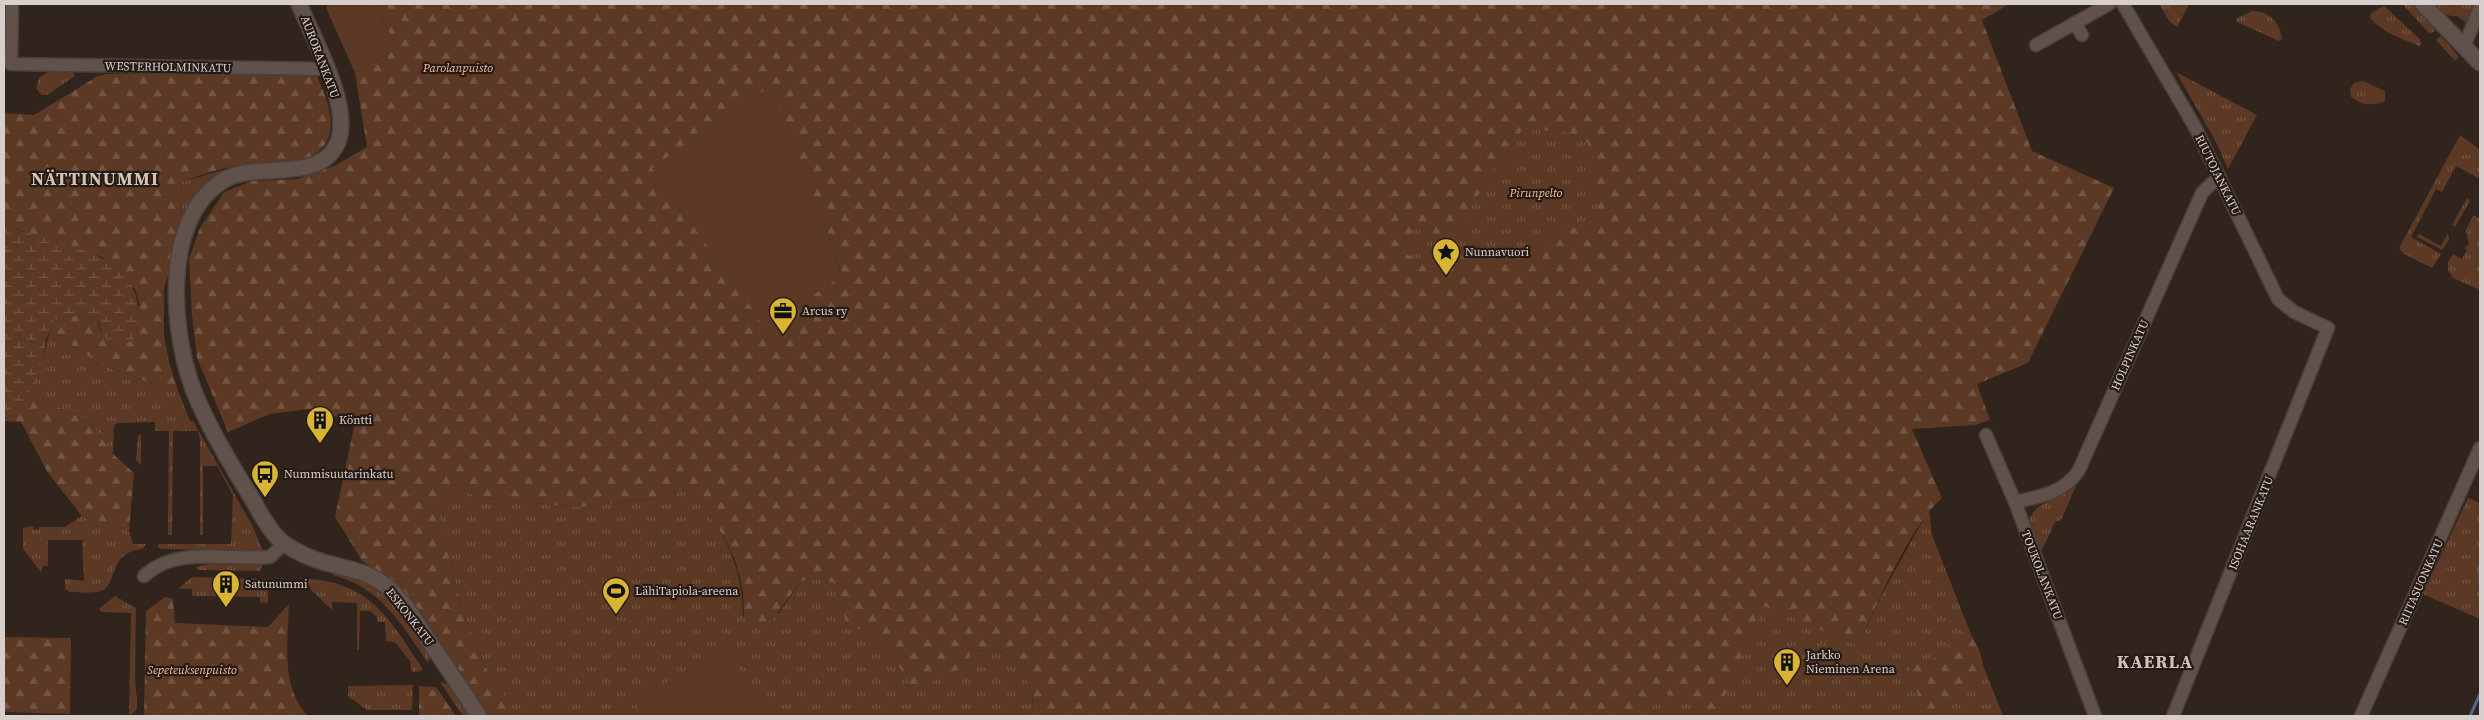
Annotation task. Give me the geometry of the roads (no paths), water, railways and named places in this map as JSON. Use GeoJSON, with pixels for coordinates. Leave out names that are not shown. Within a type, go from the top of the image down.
{"type":"FeatureCollection","features":[{"type":"Feature","properties":{"kind":"street","name":"WESTERHOLMINKATU"},"geometry":{"type":"LineString","coordinates":[[12,4],[11,64],[326,69]]}},
{"type":"Feature","properties":{"kind":"street","name":"AURORANKATU"},"geometry":{"type":"LineString","coordinates":[[285,543],[277,538],[249,495],[220,445],[195,394],[186,367],[178,329],[176,295],[180,256],[190,219],[209,192],[219,184],[241,174],[302,168],[324,159],[334,148],[339,138],[340,111],[326,69],[299,4]]}},
{"type":"Feature","properties":{"kind":"street"},"geometry":{"type":"LineString","coordinates":[[2036,45],[2109,4]]}},
{"type":"Feature","properties":{"kind":"street","name":"RIUTOJANKATU"},"geometry":{"type":"LineString","coordinates":[[2123,4],[2195,127],[2278,299],[2294,312],[2328,328]]}},
{"type":"Feature","properties":{"kind":"street"},"geometry":{"type":"LineString","coordinates":[[2423,4],[2480,63]]}},
{"type":"Feature","properties":{"kind":"street"},"geometry":{"type":"LineString","coordinates":[[2464,46],[2480,7]]}},
{"type":"Feature","properties":{"kind":"street"},"geometry":{"type":"LineString","coordinates":[[2075,23],[2082,36]]}},
{"type":"Feature","properties":{"kind":"street","name":"HOLPINKATU"},"geometry":{"type":"LineString","coordinates":[[2015,502],[2058,491],[2074,478],[2202,193],[2220,178]]}},
{"type":"Feature","properties":{"kind":"street","name":"ISOHAARANKATU"},"geometry":{"type":"LineString","coordinates":[[2173,716],[2328,328]]}},
{"type":"Feature","properties":{"kind":"street","name":"TOUKOLANKATU"},"geometry":{"type":"LineString","coordinates":[[1986,435],[2015,502],[2095,716]]}},
{"type":"Feature","properties":{"kind":"street","name":"RIITASUONKATU"},"geometry":{"type":"LineString","coordinates":[[2361,716],[2480,448]]}},
{"type":"Feature","properties":{"kind":"street"},"geometry":{"type":"LineString","coordinates":[[144,576],[154,567],[181,559],[270,557],[285,543]]}},
{"type":"Feature","properties":{"kind":"street","name":"ESKONKATU"},"geometry":{"type":"LineString","coordinates":[[285,543],[313,559],[360,571],[385,585],[415,620],[479,716]]}},
{"type":"Feature","properties":{"kind":"waterway"},"geometry":{"type":"LineString","coordinates":[[2480,566],[2480,582]]}},
{"type":"Feature","properties":{"kind":"waterway"},"geometry":{"type":"LineString","coordinates":[[2470,716],[2480,694]]}},
{"type":"Feature","properties":{"kind":"place","name":"Nunnavuori"},"geometry":{"type":"Point","coordinates":[1446,276]}},
{"type":"Feature","properties":{"kind":"place","name":"Arcus ry"},"geometry":{"type":"Point","coordinates":[783,335]}},
{"type":"Feature","properties":{"kind":"place","name":"Köntti"},"geometry":{"type":"Point","coordinates":[320,444]}},
{"type":"Feature","properties":{"kind":"place","name":"Nummisuutarinkatu"},"geometry":{"type":"Point","coordinates":[265,498]}},
{"type":"Feature","properties":{"kind":"place","name":"Satunummi"},"geometry":{"type":"Point","coordinates":[226,608]}},
{"type":"Feature","properties":{"kind":"place","name":"LähiTapiola-areena"},"geometry":{"type":"Point","coordinates":[616,615]}},
{"type":"Feature","properties":{"kind":"place","name":"Jarkko Nieminen Arena"},"geometry":{"type":"Point","coordinates":[1787,686]}},
{"type":"Feature","properties":{"kind":"district","name":"NÄTTINUMMI"},"geometry":{"type":"Point","coordinates":[95,178]}},
{"type":"Feature","properties":{"kind":"district","name":"KAERLA"},"geometry":{"type":"Point","coordinates":[2155,661]}},
{"type":"Feature","properties":{"kind":"park label","name":"Parolanpuisto"},"geometry":{"type":"Point","coordinates":[458,68]}},
{"type":"Feature","properties":{"kind":"park label","name":"Pirunpelto"},"geometry":{"type":"Point","coordinates":[1536,193]}},
{"type":"Feature","properties":{"kind":"park label","name":"Sepeteuksenpuisto"},"geometry":{"type":"Point","coordinates":[192,670]}}]}
